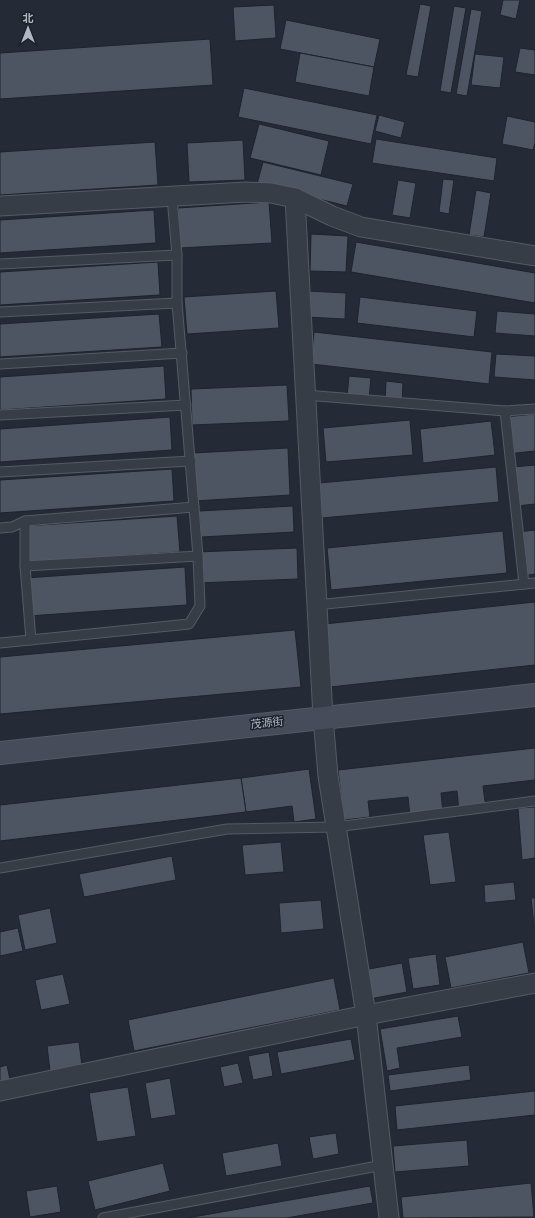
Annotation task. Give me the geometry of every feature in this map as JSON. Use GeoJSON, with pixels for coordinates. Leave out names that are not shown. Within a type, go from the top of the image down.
{"type":"FeatureCollection","features":[{"type":"Feature","properties":{"kind":"main road","name":"茂源街"},"geometry":{"type":"LineString","coordinates":[[0,752],[535,695]]}},
{"type":"Feature","properties":{"kind":"street"},"geometry":{"type":"LineString","coordinates":[[0,206],[246,192],[271,193],[295,198],[332,216],[361,227],[535,256]]}},
{"type":"Feature","properties":{"kind":"street"},"geometry":{"type":"LineString","coordinates":[[295,198],[316,606],[328,776],[366,1015],[390,1218]]}},
{"type":"Feature","properties":{"kind":"street"},"geometry":{"type":"LineString","coordinates":[[0,1091],[366,1015],[535,983]]}},
{"type":"Feature","properties":{"kind":"lane"},"geometry":{"type":"LineString","coordinates":[[0,643],[189,624],[200,606],[191,461],[177,302],[177,255],[172,197]]}},
{"type":"Feature","properties":{"kind":"lane"},"geometry":{"type":"LineString","coordinates":[[0,264],[177,255]]}},
{"type":"Feature","properties":{"kind":"lane"},"geometry":{"type":"LineString","coordinates":[[0,312],[177,302]]}},
{"type":"Feature","properties":{"kind":"lane"},"geometry":{"type":"LineString","coordinates":[[0,364],[182,353]]}},
{"type":"Feature","properties":{"kind":"lane"},"geometry":{"type":"LineString","coordinates":[[305,395],[505,411],[535,409]]}},
{"type":"Feature","properties":{"kind":"lane"},"geometry":{"type":"LineString","coordinates":[[0,415],[186,405]]}},
{"type":"Feature","properties":{"kind":"lane"},"geometry":{"type":"LineString","coordinates":[[505,411],[524,584]]}},
{"type":"Feature","properties":{"kind":"lane"},"geometry":{"type":"LineString","coordinates":[[0,472],[191,461]]}},
{"type":"Feature","properties":{"kind":"lane"},"geometry":{"type":"LineString","coordinates":[[0,528],[12,527],[25,521],[194,508]]}},
{"type":"Feature","properties":{"kind":"lane"},"geometry":{"type":"LineString","coordinates":[[25,521],[25,566],[31,640]]}},
{"type":"Feature","properties":{"kind":"lane"},"geometry":{"type":"LineString","coordinates":[[25,566],[198,556]]}},
{"type":"Feature","properties":{"kind":"lane"},"geometry":{"type":"LineString","coordinates":[[316,606],[535,583]]}},
{"type":"Feature","properties":{"kind":"lane"},"geometry":{"type":"LineString","coordinates":[[0,868],[227,829],[336,827],[535,801]]}},
{"type":"Feature","properties":{"kind":"lane"},"geometry":{"type":"LineString","coordinates":[[104,1218],[383,1165]]}},
{"type":"Feature","properties":{"kind":"building"},"geometry":{"type":"Polygon","coordinates":[[[503,0],[520,0],[516,19],[500,15],[503,0]]]}},
{"type":"Feature","properties":{"kind":"building"},"geometry":{"type":"Polygon","coordinates":[[[420,4],[431,6],[418,77],[406,75],[420,4]]]}},
{"type":"Feature","properties":{"kind":"building"},"geometry":{"type":"Polygon","coordinates":[[[274,5],[276,38],[235,41],[233,7],[274,5]]]}},
{"type":"Feature","properties":{"kind":"building"},"geometry":{"type":"Polygon","coordinates":[[[454,6],[466,8],[451,93],[440,91],[454,6]]]}},
{"type":"Feature","properties":{"kind":"building"},"geometry":{"type":"Polygon","coordinates":[[[471,9],[482,11],[467,96],[456,94],[471,9]]]}},
{"type":"Feature","properties":{"kind":"building"},"geometry":{"type":"Polygon","coordinates":[[[286,20],[380,39],[374,67],[280,49],[286,20]]]}},
{"type":"Feature","properties":{"kind":"building"},"geometry":{"type":"Polygon","coordinates":[[[210,39],[213,85],[0,99],[0,53],[210,39]]]}},
{"type":"Feature","properties":{"kind":"building"},"geometry":{"type":"Polygon","coordinates":[[[520,48],[535,50],[535,75],[515,72],[520,48]]]}},
{"type":"Feature","properties":{"kind":"building"},"geometry":{"type":"Polygon","coordinates":[[[300,53],[374,67],[369,96],[295,82],[300,53]]]}},
{"type":"Feature","properties":{"kind":"building"},"geometry":{"type":"Polygon","coordinates":[[[475,54],[504,57],[500,88],[471,85],[475,54]]]}},
{"type":"Feature","properties":{"kind":"building"},"geometry":{"type":"Polygon","coordinates":[[[244,88],[377,115],[371,144],[238,117],[244,88]]]}},
{"type":"Feature","properties":{"kind":"building"},"geometry":{"type":"Polygon","coordinates":[[[379,115],[405,122],[401,138],[375,131],[379,115]]]}},
{"type":"Feature","properties":{"kind":"building"},"geometry":{"type":"Polygon","coordinates":[[[507,116],[535,122],[535,143],[533,150],[502,144],[507,116]]]}},
{"type":"Feature","properties":{"kind":"building"},"geometry":{"type":"Polygon","coordinates":[[[259,124],[329,141],[321,175],[250,158],[259,124]]]}},
{"type":"Feature","properties":{"kind":"building"},"geometry":{"type":"Polygon","coordinates":[[[376,139],[497,158],[494,181],[372,163],[376,139]]]}},
{"type":"Feature","properties":{"kind":"building"},"geometry":{"type":"Polygon","coordinates":[[[243,140],[245,180],[189,182],[187,143],[243,140]]]}},
{"type":"Feature","properties":{"kind":"building"},"geometry":{"type":"Polygon","coordinates":[[[155,142],[158,185],[0,195],[0,152],[155,142]]]}},
{"type":"Feature","properties":{"kind":"building"},"geometry":{"type":"Polygon","coordinates":[[[263,162],[353,184],[347,206],[257,184],[263,162]]]}},
{"type":"Feature","properties":{"kind":"building"},"geometry":{"type":"Polygon","coordinates":[[[443,179],[454,180],[449,214],[439,212],[443,179]]]}},
{"type":"Feature","properties":{"kind":"building"},"geometry":{"type":"Polygon","coordinates":[[[398,180],[416,183],[410,218],[392,215],[398,180]]]}},
{"type":"Feature","properties":{"kind":"building"},"geometry":{"type":"Polygon","coordinates":[[[476,190],[491,193],[484,237],[469,235],[476,190]]]}},
{"type":"Feature","properties":{"kind":"building"},"geometry":{"type":"Polygon","coordinates":[[[269,202],[272,243],[180,248],[178,208],[269,202]]]}},
{"type":"Feature","properties":{"kind":"building"},"geometry":{"type":"Polygon","coordinates":[[[154,210],[156,243],[0,253],[0,220],[154,210]]]}},
{"type":"Feature","properties":{"kind":"building"},"geometry":{"type":"Polygon","coordinates":[[[311,234],[348,236],[346,272],[310,271],[311,234]]]}},
{"type":"Feature","properties":{"kind":"building"},"geometry":{"type":"Polygon","coordinates":[[[356,242],[535,273],[535,303],[351,272],[356,242]]]}},
{"type":"Feature","properties":{"kind":"building"},"geometry":{"type":"Polygon","coordinates":[[[158,262],[160,295],[0,305],[0,272],[158,262]]]}},
{"type":"Feature","properties":{"kind":"building"},"geometry":{"type":"Polygon","coordinates":[[[276,291],[279,328],[187,334],[184,297],[276,291]]]}},
{"type":"Feature","properties":{"kind":"building"},"geometry":{"type":"Polygon","coordinates":[[[307,291],[346,293],[345,319],[306,317],[307,291]]]}},
{"type":"Feature","properties":{"kind":"building"},"geometry":{"type":"Polygon","coordinates":[[[360,297],[477,311],[474,337],[357,323],[360,297]]]}},
{"type":"Feature","properties":{"kind":"building"},"geometry":{"type":"Polygon","coordinates":[[[497,311],[535,314],[535,336],[495,333],[497,311]]]}},
{"type":"Feature","properties":{"kind":"building"},"geometry":{"type":"Polygon","coordinates":[[[159,314],[162,347],[0,357],[0,324],[159,314]]]}},
{"type":"Feature","properties":{"kind":"building"},"geometry":{"type":"Polygon","coordinates":[[[314,332],[492,352],[489,384],[311,364],[314,332]]]}},
{"type":"Feature","properties":{"kind":"building"},"geometry":{"type":"Polygon","coordinates":[[[496,354],[535,356],[535,380],[494,377],[496,354]]]}},
{"type":"Feature","properties":{"kind":"building"},"geometry":{"type":"Polygon","coordinates":[[[164,366],[166,399],[0,410],[0,377],[164,366]]]}},
{"type":"Feature","properties":{"kind":"building"},"geometry":{"type":"Polygon","coordinates":[[[349,376],[371,378],[369,399],[347,397],[349,376]]]}},
{"type":"Feature","properties":{"kind":"building"},"geometry":{"type":"Polygon","coordinates":[[[386,381],[403,383],[402,405],[385,404],[386,381]]]}},
{"type":"Feature","properties":{"kind":"building"},"geometry":{"type":"Polygon","coordinates":[[[287,385],[289,421],[192,425],[191,389],[287,385]]]}},
{"type":"Feature","properties":{"kind":"building"},"geometry":{"type":"Polygon","coordinates":[[[535,414],[535,451],[507,454],[504,417],[535,414]]]}},
{"type":"Feature","properties":{"kind":"building"},"geometry":{"type":"Polygon","coordinates":[[[170,417],[172,450],[0,462],[0,429],[170,417]]]}},
{"type":"Feature","properties":{"kind":"building"},"geometry":{"type":"Polygon","coordinates":[[[410,420],[413,455],[326,462],[323,428],[410,420]]]}},
{"type":"Feature","properties":{"kind":"building"},"geometry":{"type":"Polygon","coordinates":[[[491,421],[495,455],[423,463],[420,429],[491,421]]]}},
{"type":"Feature","properties":{"kind":"building"},"geometry":{"type":"Polygon","coordinates":[[[288,448],[290,495],[195,501],[192,453],[288,448]]]}},
{"type":"Feature","properties":{"kind":"building"},"geometry":{"type":"Polygon","coordinates":[[[535,465],[535,504],[517,506],[513,467],[535,465]]]}},
{"type":"Feature","properties":{"kind":"building"},"geometry":{"type":"Polygon","coordinates":[[[496,467],[499,502],[322,518],[319,483],[496,467]]]}},
{"type":"Feature","properties":{"kind":"building"},"geometry":{"type":"Polygon","coordinates":[[[172,469],[174,501],[0,513],[0,480],[172,469]]]}},
{"type":"Feature","properties":{"kind":"building"},"geometry":{"type":"Polygon","coordinates":[[[293,506],[294,532],[201,537],[199,511],[293,506]]]}},
{"type":"Feature","properties":{"kind":"building"},"geometry":{"type":"Polygon","coordinates":[[[177,516],[180,552],[26,562],[24,526],[177,516]]]}},
{"type":"Feature","properties":{"kind":"building"},"geometry":{"type":"Polygon","coordinates":[[[535,530],[535,574],[523,576],[518,532],[535,530]]]}},
{"type":"Feature","properties":{"kind":"building"},"geometry":{"type":"Polygon","coordinates":[[[503,531],[507,573],[331,590],[327,548],[503,531]]]}},
{"type":"Feature","properties":{"kind":"building"},"geometry":{"type":"Polygon","coordinates":[[[297,548],[298,579],[198,583],[197,552],[297,548]]]}},
{"type":"Feature","properties":{"kind":"building"},"geometry":{"type":"Polygon","coordinates":[[[185,567],[187,605],[28,616],[25,578],[185,567]]]}},
{"type":"Feature","properties":{"kind":"building"},"geometry":{"type":"Polygon","coordinates":[[[535,602],[535,665],[330,687],[324,624],[535,602]]]}},
{"type":"Feature","properties":{"kind":"building"},"geometry":{"type":"Polygon","coordinates":[[[295,630],[301,687],[0,714],[0,657],[295,630]]]}},
{"type":"Feature","properties":{"kind":"building"},"geometry":{"type":"Polygon","coordinates":[[[535,748],[535,780],[483,786],[486,809],[459,812],[457,791],[441,793],[443,813],[410,817],[408,797],[368,801],[370,817],[344,820],[338,770],[535,748]]]}},
{"type":"Feature","properties":{"kind":"building"},"geometry":{"type":"Polygon","coordinates":[[[309,769],[316,819],[294,822],[292,806],[246,812],[241,778],[309,769]]]}},
{"type":"Feature","properties":{"kind":"building"},"geometry":{"type":"Polygon","coordinates":[[[241,778],[246,812],[0,841],[0,805],[241,778]]]}},
{"type":"Feature","properties":{"kind":"building"},"geometry":{"type":"Polygon","coordinates":[[[535,807],[535,858],[522,860],[518,808],[535,807]]]}},
{"type":"Feature","properties":{"kind":"building"},"geometry":{"type":"Polygon","coordinates":[[[449,832],[456,882],[430,885],[423,835],[449,832]]]}},
{"type":"Feature","properties":{"kind":"building"},"geometry":{"type":"Polygon","coordinates":[[[281,842],[284,872],[245,875],[242,845],[281,842]]]}},
{"type":"Feature","properties":{"kind":"building"},"geometry":{"type":"Polygon","coordinates":[[[172,856],[176,880],[84,897],[79,874],[172,856]]]}},
{"type":"Feature","properties":{"kind":"building"},"geometry":{"type":"Polygon","coordinates":[[[514,882],[516,900],[485,903],[484,885],[514,882]]]}},
{"type":"Feature","properties":{"kind":"building"},"geometry":{"type":"Polygon","coordinates":[[[531,898],[535,898],[535,925],[534,925],[531,898]]]}},
{"type":"Feature","properties":{"kind":"building"},"geometry":{"type":"Polygon","coordinates":[[[321,900],[324,929],[281,933],[279,903],[321,900]]]}},
{"type":"Feature","properties":{"kind":"building"},"geometry":{"type":"Polygon","coordinates":[[[50,908],[57,943],[25,950],[18,915],[50,908]]]}},
{"type":"Feature","properties":{"kind":"building"},"geometry":{"type":"Polygon","coordinates":[[[18,928],[23,951],[0,956],[0,932],[18,928]]]}},
{"type":"Feature","properties":{"kind":"building"},"geometry":{"type":"Polygon","coordinates":[[[523,942],[529,973],[451,988],[445,957],[523,942]]]}},
{"type":"Feature","properties":{"kind":"building"},"geometry":{"type":"Polygon","coordinates":[[[436,954],[440,985],[413,989],[408,958],[436,954]]]}},
{"type":"Feature","properties":{"kind":"building"},"geometry":{"type":"Polygon","coordinates":[[[402,963],[407,992],[364,1000],[358,971],[402,963]]]}},
{"type":"Feature","properties":{"kind":"building"},"geometry":{"type":"Polygon","coordinates":[[[63,974],[70,1004],[41,1010],[35,980],[63,974]]]}},
{"type":"Feature","properties":{"kind":"building"},"geometry":{"type":"Polygon","coordinates":[[[334,978],[340,1010],[134,1051],[128,1020],[334,978]]]}},
{"type":"Feature","properties":{"kind":"building"},"geometry":{"type":"Polygon","coordinates":[[[458,1016],[462,1037],[397,1048],[400,1068],[387,1071],[380,1029],[458,1016]]]}},
{"type":"Feature","properties":{"kind":"building"},"geometry":{"type":"Polygon","coordinates":[[[351,1039],[355,1060],[281,1074],[277,1052],[351,1039]]]}},
{"type":"Feature","properties":{"kind":"building"},"geometry":{"type":"Polygon","coordinates":[[[79,1042],[82,1066],[50,1071],[47,1046],[79,1042]]]}},
{"type":"Feature","properties":{"kind":"building"},"geometry":{"type":"Polygon","coordinates":[[[269,1052],[273,1076],[253,1080],[248,1056],[269,1052]]]}},
{"type":"Feature","properties":{"kind":"building"},"geometry":{"type":"Polygon","coordinates":[[[238,1063],[243,1083],[224,1087],[220,1067],[238,1063]]]}},
{"type":"Feature","properties":{"kind":"building"},"geometry":{"type":"Polygon","coordinates":[[[7,1065],[10,1080],[0,1082],[0,1067],[7,1065]]]}},
{"type":"Feature","properties":{"kind":"building"},"geometry":{"type":"Polygon","coordinates":[[[469,1065],[471,1080],[390,1091],[388,1075],[469,1065]]]}},
{"type":"Feature","properties":{"kind":"building"},"geometry":{"type":"Polygon","coordinates":[[[170,1078],[176,1115],[151,1119],[145,1083],[170,1078]]]}},
{"type":"Feature","properties":{"kind":"building"},"geometry":{"type":"Polygon","coordinates":[[[128,1087],[136,1136],[97,1142],[89,1093],[128,1087]]]}},
{"type":"Feature","properties":{"kind":"building"},"geometry":{"type":"Polygon","coordinates":[[[535,1091],[535,1115],[397,1130],[395,1106],[535,1091]]]}},
{"type":"Feature","properties":{"kind":"building"},"geometry":{"type":"Polygon","coordinates":[[[336,1133],[339,1154],[313,1159],[309,1137],[336,1133]]]}},
{"type":"Feature","properties":{"kind":"building"},"geometry":{"type":"Polygon","coordinates":[[[467,1140],[469,1166],[395,1172],[393,1146],[467,1140]]]}},
{"type":"Feature","properties":{"kind":"building"},"geometry":{"type":"Polygon","coordinates":[[[278,1143],[282,1166],[226,1176],[222,1153],[278,1143]]]}},
{"type":"Feature","properties":{"kind":"building"},"geometry":{"type":"Polygon","coordinates":[[[163,1163],[170,1191],[95,1210],[88,1181],[163,1163]]]}},
{"type":"Feature","properties":{"kind":"building"},"geometry":{"type":"Polygon","coordinates":[[[531,1183],[534,1217],[403,1218],[401,1197],[531,1183]]]}},
{"type":"Feature","properties":{"kind":"building"},"geometry":{"type":"Polygon","coordinates":[[[57,1186],[61,1212],[30,1217],[26,1191],[57,1186]]]}},
{"type":"Feature","properties":{"kind":"building"},"geometry":{"type":"Polygon","coordinates":[[[370,1186],[373,1203],[286,1218],[187,1218],[370,1186]]]}}]}
